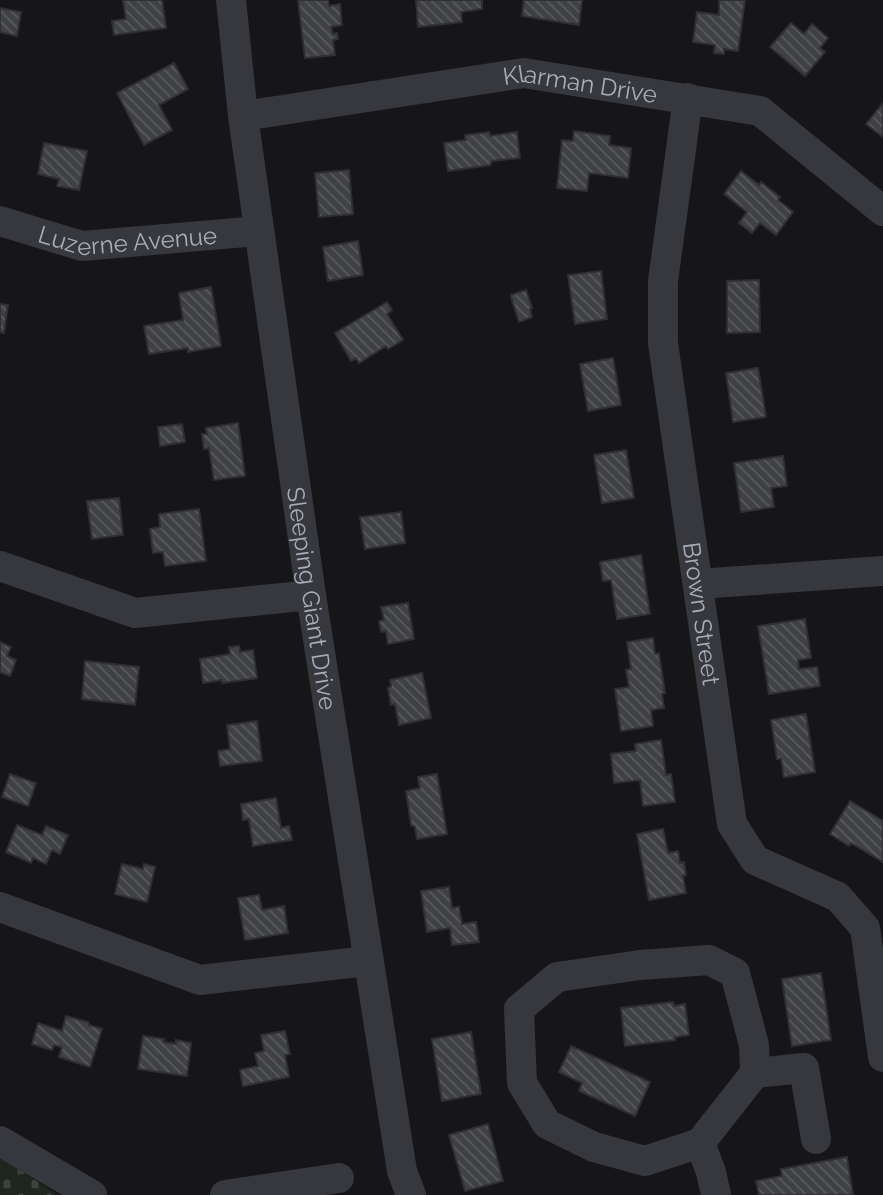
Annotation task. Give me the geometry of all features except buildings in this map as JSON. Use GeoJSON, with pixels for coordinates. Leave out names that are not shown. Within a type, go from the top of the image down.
{"type":"FeatureCollection","features":[{"type":"Feature","properties":{"kind":"street","name":"Sleeping Giant Drive"},"geometry":{"type":"LineString","coordinates":[[231,0],[243,116],[311,594],[402,1171],[411,1195]]}},
{"type":"Feature","properties":{"kind":"street","name":"Klarman Drive"},"geometry":{"type":"LineString","coordinates":[[243,116],[524,73],[760,111],[883,211]]}},
{"type":"Feature","properties":{"kind":"street","name":"Brown Street"},"geometry":{"type":"LineString","coordinates":[[688,99],[663,281],[663,343],[732,824],[755,860],[838,897],[865,928],[883,1057]]}},
{"type":"Feature","properties":{"kind":"street","name":"Luzerne Avenue"},"geometry":{"type":"LineString","coordinates":[[0,221],[82,246],[259,231]]}},
{"type":"Feature","properties":{"kind":"street"},"geometry":{"type":"LineString","coordinates":[[0,566],[135,613],[311,594]]}},
{"type":"Feature","properties":{"kind":"street"},"geometry":{"type":"LineString","coordinates":[[698,584],[883,571]]}},
{"type":"Feature","properties":{"kind":"street"},"geometry":{"type":"LineString","coordinates":[[0,907],[200,980],[368,961]]}},
{"type":"Feature","properties":{"kind":"street"},"geometry":{"type":"LineString","coordinates":[[709,960],[735,973],[754,1045],[755,1073],[700,1143],[645,1161],[594,1147],[547,1124],[522,1083],[519,1009],[557,977],[640,965],[709,960]]}},
{"type":"Feature","properties":{"kind":"street"},"geometry":{"type":"LineString","coordinates":[[755,1073],[804,1068],[816,1139]]}},
{"type":"Feature","properties":{"kind":"street"},"geometry":{"type":"LineString","coordinates":[[0,1141],[92,1195]]}},
{"type":"Feature","properties":{"kind":"street"},"geometry":{"type":"LineString","coordinates":[[700,1143],[716,1195]]}},
{"type":"Feature","properties":{"kind":"street"},"geometry":{"type":"LineString","coordinates":[[226,1195],[339,1178]]}},
{"type":"Feature","properties":{"kind":"green space"},"geometry":{"type":"Polygon","coordinates":[[[0,1159],[6,1161],[58,1195],[0,1195],[0,1159]]]}}]}
